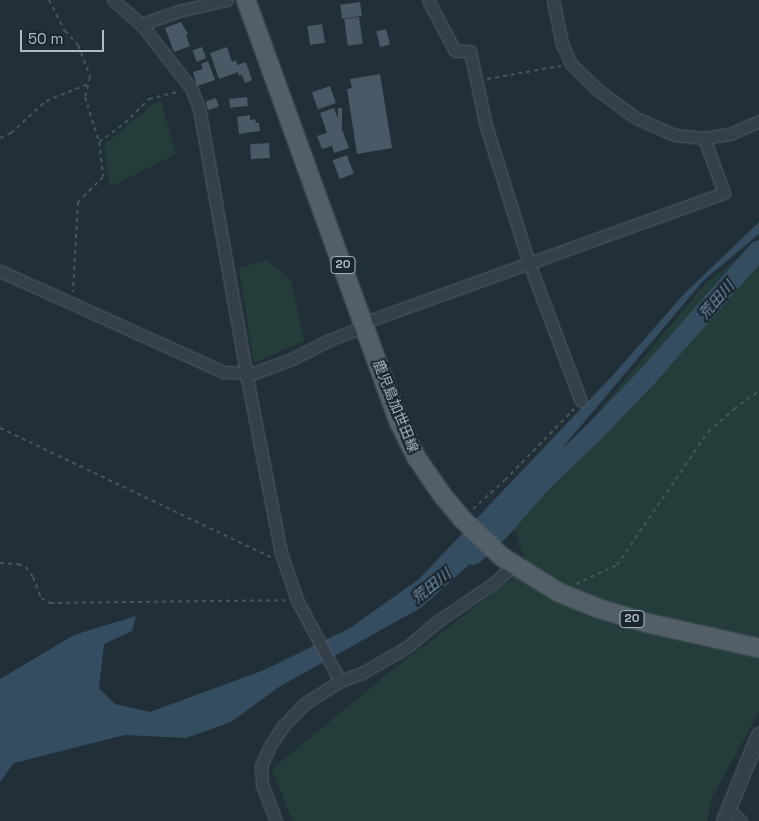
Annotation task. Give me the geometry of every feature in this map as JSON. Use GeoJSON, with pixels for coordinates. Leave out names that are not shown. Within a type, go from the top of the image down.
{"type":"FeatureCollection","features":[{"type":"Feature","properties":{"kind":"main road","name":"鹿児島加世田線"},"geometry":{"type":"LineString","coordinates":[[246,0],[399,422],[416,457],[429,478],[462,519],[508,561],[558,592],[600,609],[647,623],[759,648]]}},
{"type":"Feature","properties":{"kind":"street"},"geometry":{"type":"LineString","coordinates":[[112,0],[141,24],[191,88],[203,122],[246,373],[284,564],[297,600],[337,676]]}},
{"type":"Feature","properties":{"kind":"street"},"geometry":{"type":"LineString","coordinates":[[141,24],[187,8],[227,0]]}},
{"type":"Feature","properties":{"kind":"street"},"geometry":{"type":"LineString","coordinates":[[428,0],[455,51],[470,51],[486,126],[529,263],[581,401]]}},
{"type":"Feature","properties":{"kind":"street"},"geometry":{"type":"LineString","coordinates":[[553,0],[562,44],[572,65],[598,90],[636,118],[676,135],[704,138],[730,134],[759,121]]}},
{"type":"Feature","properties":{"kind":"street"},"geometry":{"type":"LineString","coordinates":[[0,272],[224,372],[246,373],[270,368],[327,341],[365,326],[372,320],[724,193],[704,138]]}},
{"type":"Feature","properties":{"kind":"street"},"geometry":{"type":"LineString","coordinates":[[276,821],[262,785],[261,766],[271,744],[283,726],[304,704],[337,676],[362,673],[407,647],[438,620],[494,583],[508,561]]}},
{"type":"Feature","properties":{"kind":"street"},"geometry":{"type":"LineString","coordinates":[[741,821],[726,815],[758,741]]}},
{"type":"Feature","properties":{"kind":"path"},"geometry":{"type":"LineString","coordinates":[[49,0],[65,30],[78,45],[90,77],[85,97],[99,142],[103,177],[78,202],[73,305]]}},
{"type":"Feature","properties":{"kind":"path"},"geometry":{"type":"LineString","coordinates":[[477,81],[572,65]]}},
{"type":"Feature","properties":{"kind":"path"},"geometry":{"type":"LineString","coordinates":[[0,138],[11,133],[46,100],[88,84]]}},
{"type":"Feature","properties":{"kind":"path"},"geometry":{"type":"LineString","coordinates":[[99,142],[125,123],[150,99],[191,88]]}},
{"type":"Feature","properties":{"kind":"path"},"geometry":{"type":"LineString","coordinates":[[558,592],[617,565],[708,432],[734,409],[759,391]]}},
{"type":"Feature","properties":{"kind":"path"},"geometry":{"type":"LineString","coordinates":[[462,519],[505,480],[581,401]]}},
{"type":"Feature","properties":{"kind":"path"},"geometry":{"type":"LineString","coordinates":[[0,428],[284,564]]}},
{"type":"Feature","properties":{"kind":"path"},"geometry":{"type":"LineString","coordinates":[[0,563],[18,564],[26,567],[41,598],[50,603],[297,600]]}},
{"type":"Feature","properties":{"kind":"green space"},"geometry":{"type":"Polygon","coordinates":[[[161,101],[176,154],[110,187],[104,145],[153,104],[161,101]]]}},
{"type":"Feature","properties":{"kind":"green space"},"geometry":{"type":"Polygon","coordinates":[[[759,242],[759,712],[712,797],[707,821],[293,821],[272,769],[400,664],[528,567],[510,518],[705,284],[759,242]]]}},
{"type":"Feature","properties":{"kind":"green space"},"geometry":{"type":"Polygon","coordinates":[[[267,260],[291,280],[304,341],[254,363],[239,268],[267,260]]]}},
{"type":"Feature","properties":{"kind":"water"},"geometry":{"type":"Polygon","coordinates":[[[759,222],[759,234],[704,280],[514,505],[472,562],[422,607],[279,687],[231,722],[186,738],[125,735],[14,763],[0,782],[0,679],[74,635],[136,616],[132,631],[104,644],[99,688],[115,704],[150,712],[264,670],[350,628],[419,579],[613,375],[684,294],[759,222]]]}},
{"type":"Feature","properties":{"kind":"building"},"geometry":{"type":"Polygon","coordinates":[[[360,2],[362,16],[342,19],[340,5],[360,2]]]}},
{"type":"Feature","properties":{"kind":"building"},"geometry":{"type":"Polygon","coordinates":[[[359,17],[363,44],[348,46],[344,19],[359,17]]]}},
{"type":"Feature","properties":{"kind":"building"},"geometry":{"type":"Polygon","coordinates":[[[181,22],[188,34],[186,35],[190,46],[174,52],[165,28],[181,22]]]}},
{"type":"Feature","properties":{"kind":"building"},"geometry":{"type":"Polygon","coordinates":[[[322,24],[325,43],[310,45],[307,26],[322,24]]]}},
{"type":"Feature","properties":{"kind":"building"},"geometry":{"type":"Polygon","coordinates":[[[386,29],[390,45],[380,47],[376,31],[386,29]]]}},
{"type":"Feature","properties":{"kind":"building"},"geometry":{"type":"Polygon","coordinates":[[[202,47],[206,58],[197,62],[193,50],[202,47]]]}},
{"type":"Feature","properties":{"kind":"building"},"geometry":{"type":"Polygon","coordinates":[[[227,47],[232,62],[236,60],[237,65],[246,62],[252,80],[245,83],[242,75],[239,76],[238,72],[219,79],[210,53],[227,47]]]}},
{"type":"Feature","properties":{"kind":"building"},"geometry":{"type":"Polygon","coordinates":[[[208,61],[215,80],[197,86],[193,72],[203,69],[201,64],[208,61]]]}},
{"type":"Feature","properties":{"kind":"building"},"geometry":{"type":"Polygon","coordinates":[[[380,74],[392,148],[357,154],[347,89],[352,88],[350,79],[380,74]]]}},
{"type":"Feature","properties":{"kind":"building"},"geometry":{"type":"Polygon","coordinates":[[[330,86],[336,103],[318,109],[312,92],[330,86]]]}},
{"type":"Feature","properties":{"kind":"building"},"geometry":{"type":"Polygon","coordinates":[[[247,97],[248,106],[230,108],[229,99],[247,97]]]}},
{"type":"Feature","properties":{"kind":"building"},"geometry":{"type":"Polygon","coordinates":[[[216,98],[219,107],[208,110],[206,101],[216,98]]]}},
{"type":"Feature","properties":{"kind":"building"},"geometry":{"type":"Polygon","coordinates":[[[334,108],[349,148],[334,153],[332,146],[322,149],[317,136],[327,133],[320,113],[334,108]]]}},
{"type":"Feature","properties":{"kind":"building"},"geometry":{"type":"Polygon","coordinates":[[[338,108],[342,108],[342,127],[338,127],[338,108]]]}},
{"type":"Feature","properties":{"kind":"building"},"geometry":{"type":"Polygon","coordinates":[[[250,115],[250,120],[255,119],[256,123],[259,123],[260,131],[239,134],[237,117],[250,115]]]}},
{"type":"Feature","properties":{"kind":"building"},"geometry":{"type":"Polygon","coordinates":[[[269,143],[270,158],[251,159],[250,144],[269,143]]]}},
{"type":"Feature","properties":{"kind":"building"},"geometry":{"type":"Polygon","coordinates":[[[347,155],[354,174],[340,179],[333,160],[347,155]]]}},
{"type":"Feature","properties":{"kind":"waterway","name":"荒田川"},"geometry":{"type":"LineString","coordinates":[[473,555],[500,530],[542,482],[647,377],[759,250]]}}]}
